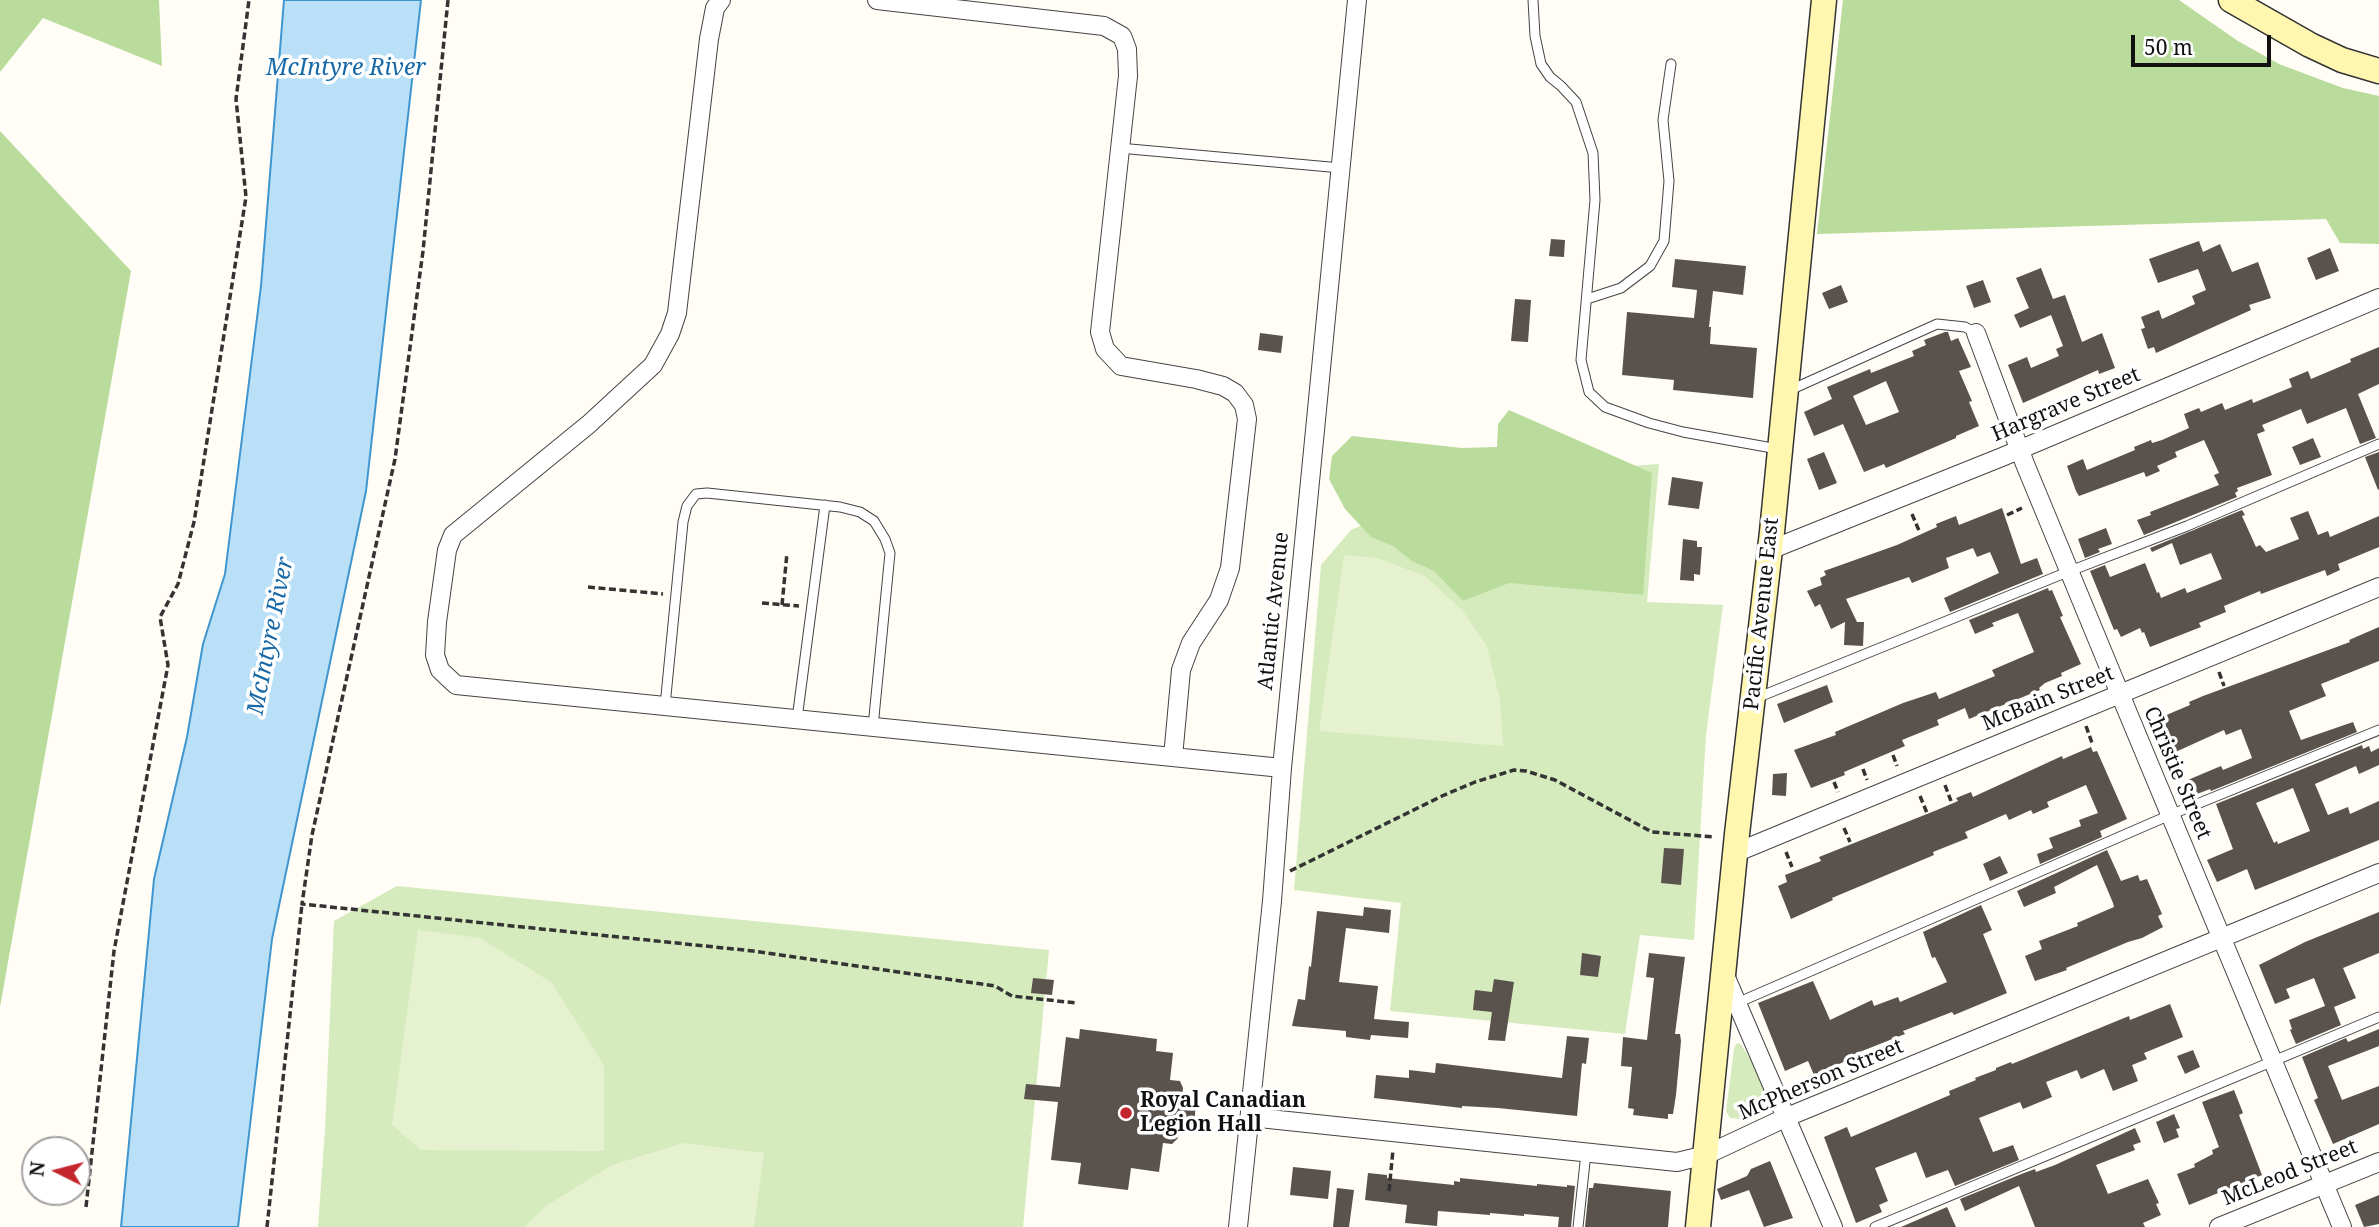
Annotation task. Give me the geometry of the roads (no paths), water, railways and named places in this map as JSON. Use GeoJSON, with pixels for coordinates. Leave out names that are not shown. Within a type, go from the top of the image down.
{"type":"FeatureCollection","features":[{"type":"Feature","properties":{"kind":"street"},"geometry":{"type":"LineString","coordinates":[[721,0],[715,8],[709,39],[677,313],[670,334],[653,365],[589,424],[453,535],[447,550],[435,655],[440,670],[456,685],[1282,768]]}},
{"type":"Feature","properties":{"kind":"street"},"geometry":{"type":"LineString","coordinates":[[877,0],[1104,26],[1122,36],[1127,49],[1128,76],[1100,332],[1105,349],[1121,366],[1223,386],[1235,393],[1244,405],[1247,419],[1230,568],[1219,600],[1191,643],[1181,670],[1173,757]]}},
{"type":"Feature","properties":{"kind":"street","name":"Atlantic Avenue"},"geometry":{"type":"LineString","coordinates":[[1238,1227],[1357,0]]}},
{"type":"Feature","properties":{"kind":"street","name":"Pacific Avenue East"},"geometry":{"type":"LineString","coordinates":[[1698,1227],[1736,846],[1770,550],[1824,0]]}},
{"type":"Feature","properties":{"kind":"street"},"geometry":{"type":"LineString","coordinates":[[2231,0],[2331,55],[2379,71]]}},
{"type":"Feature","properties":{"kind":"street","name":"Hargrave Street"},"geometry":{"type":"LineString","coordinates":[[1770,550],[2020,449],[2379,298]]}},
{"type":"Feature","properties":{"kind":"street","name":"Christie Street"},"geometry":{"type":"LineString","coordinates":[[1976,333],[2119,694],[2342,1227]]}},
{"type":"Feature","properties":{"kind":"street","name":"McBain Street"},"geometry":{"type":"LineString","coordinates":[[1736,846],[2119,694],[2379,587]]}},
{"type":"Feature","properties":{"kind":"street","name":"McPherson Street"},"geometry":{"type":"LineString","coordinates":[[1250,1117],[1677,1162],[1706,1156],[1787,1117],[2379,873]]}},
{"type":"Feature","properties":{"kind":"street"},"geometry":{"type":"LineString","coordinates":[[1724,973],[1833,1227]]}},
{"type":"Feature","properties":{"kind":"street","name":"McLeod Street"},"geometry":{"type":"LineString","coordinates":[[2219,1227],[2379,1162]]}},
{"type":"Feature","properties":{"kind":"lane"},"geometry":{"type":"LineString","coordinates":[[1533,0],[1535,36],[1541,64],[1550,77],[1576,102],[1592,153],[1595,200],[1581,360],[1589,392],[1605,407],[1636,419],[1682,432],[1780,450]]}},
{"type":"Feature","properties":{"kind":"lane"},"geometry":{"type":"LineString","coordinates":[[1587,299],[1621,288],[1650,266],[1664,241],[1669,181],[1664,120],[1671,64]]}},
{"type":"Feature","properties":{"kind":"lane"},"geometry":{"type":"LineString","coordinates":[[1119,148],[1341,168]]}},
{"type":"Feature","properties":{"kind":"lane"},"geometry":{"type":"LineString","coordinates":[[1786,392],[1937,324],[1965,327],[1976,333]]}},
{"type":"Feature","properties":{"kind":"lane"},"geometry":{"type":"LineString","coordinates":[[1752,700],[2187,526],[2379,444]]}},
{"type":"Feature","properties":{"kind":"lane"},"geometry":{"type":"LineString","coordinates":[[665,706],[683,522],[687,506],[696,494],[707,493],[825,505],[860,512],[874,521],[890,553],[873,727]]}},
{"type":"Feature","properties":{"kind":"lane"},"geometry":{"type":"LineString","coordinates":[[797,719],[825,505]]}},
{"type":"Feature","properties":{"kind":"lane"},"geometry":{"type":"LineString","coordinates":[[1737,1003],[2170,816],[2379,730]]}},
{"type":"Feature","properties":{"kind":"lane"},"geometry":{"type":"LineString","coordinates":[[1875,1227],[2379,1017]]}},
{"type":"Feature","properties":{"kind":"lane"},"geometry":{"type":"LineString","coordinates":[[1578,1227],[1586,1153]]}},
{"type":"Feature","properties":{"kind":"water","name":"McIntyre River"},"geometry":{"type":"Polygon","coordinates":[[[284,0],[421,0],[366,491],[272,939],[238,1227],[121,1227],[154,879],[187,737],[203,644],[225,574],[261,286],[284,0]]]}},
{"type":"Feature","properties":{"kind":"place","name":"Royal Canadian Legion Hall"},"geometry":{"type":"Point","coordinates":[1126,1113]}}]}
